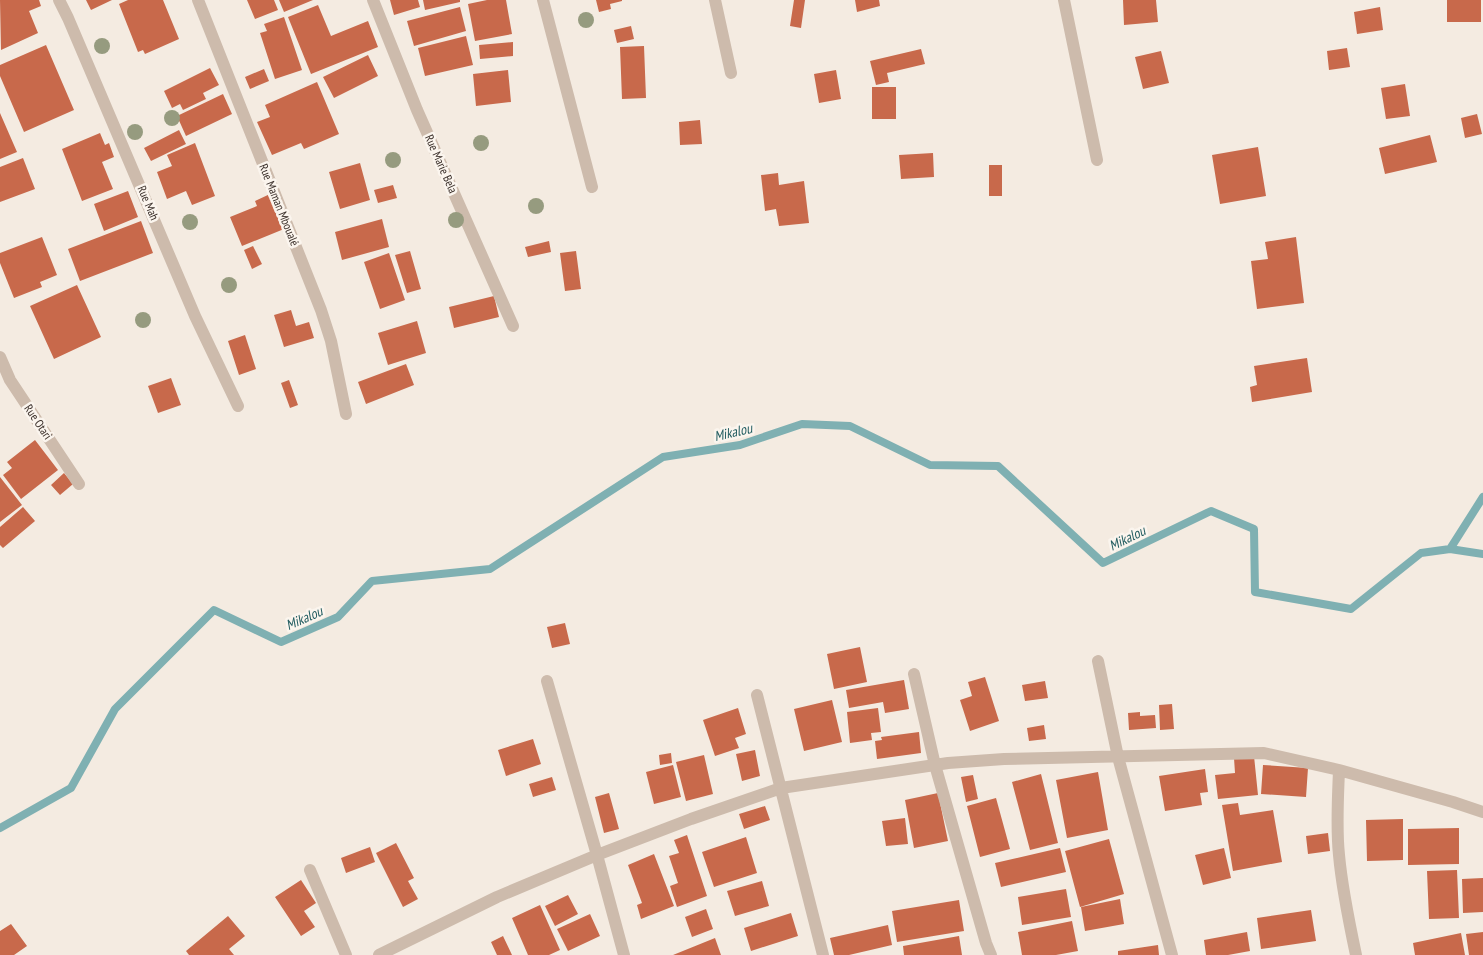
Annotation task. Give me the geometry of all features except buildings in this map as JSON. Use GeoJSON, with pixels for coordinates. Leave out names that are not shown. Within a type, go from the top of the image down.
{"type":"FeatureCollection","features":[{"type":"Feature","properties":{"kind":"street","name":"Rue Mah"},"geometry":{"type":"LineString","coordinates":[[59,0],[112,117],[195,316],[238,406]]}},
{"type":"Feature","properties":{"kind":"street","name":"Rue Maman Mboualé"},"geometry":{"type":"LineString","coordinates":[[198,0],[321,310],[331,342],[346,414]]}},
{"type":"Feature","properties":{"kind":"street","name":"Rue Marie Bela"},"geometry":{"type":"LineString","coordinates":[[373,0],[417,110],[513,326]]}},
{"type":"Feature","properties":{"kind":"street"},"geometry":{"type":"LineString","coordinates":[[543,0],[592,187]]}},
{"type":"Feature","properties":{"kind":"street"},"geometry":{"type":"LineString","coordinates":[[715,0],[731,73]]}},
{"type":"Feature","properties":{"kind":"street"},"geometry":{"type":"LineString","coordinates":[[1064,0],[1097,160]]}},
{"type":"Feature","properties":{"kind":"street","name":"Rue Otari"},"geometry":{"type":"LineString","coordinates":[[0,357],[10,380],[79,484]]}},
{"type":"Feature","properties":{"kind":"street"},"geometry":{"type":"LineString","coordinates":[[1098,661],[1118,757],[1172,955]]}},
{"type":"Feature","properties":{"kind":"street"},"geometry":{"type":"LineString","coordinates":[[914,674],[935,765],[991,955]]}},
{"type":"Feature","properties":{"kind":"street"},"geometry":{"type":"LineString","coordinates":[[547,681],[624,955]]}},
{"type":"Feature","properties":{"kind":"street"},"geometry":{"type":"LineString","coordinates":[[757,695],[823,955]]}},
{"type":"Feature","properties":{"kind":"street"},"geometry":{"type":"LineString","coordinates":[[379,955],[497,897],[691,818],[781,788],[935,765],[1004,759],[1264,753],[1339,770],[1483,812]]}},
{"type":"Feature","properties":{"kind":"street"},"geometry":{"type":"LineString","coordinates":[[1339,770],[1339,854],[1344,899],[1356,955]]}},
{"type":"Feature","properties":{"kind":"street"},"geometry":{"type":"LineString","coordinates":[[310,870],[346,955]]}},
{"type":"Feature","properties":{"kind":"waterway","name":"Mikalou"},"geometry":{"type":"LineString","coordinates":[[0,828],[71,788],[115,709],[214,610],[281,642],[338,617],[372,581],[490,569],[663,457],[740,445],[802,424],[850,426],[930,465],[998,466],[1103,563],[1211,511],[1254,529],[1255,592],[1351,609],[1421,553],[1450,549],[1483,554]]}},
{"type":"Feature","properties":{"kind":"waterway"},"geometry":{"type":"LineString","coordinates":[[1450,549],[1483,497]]}}]}
